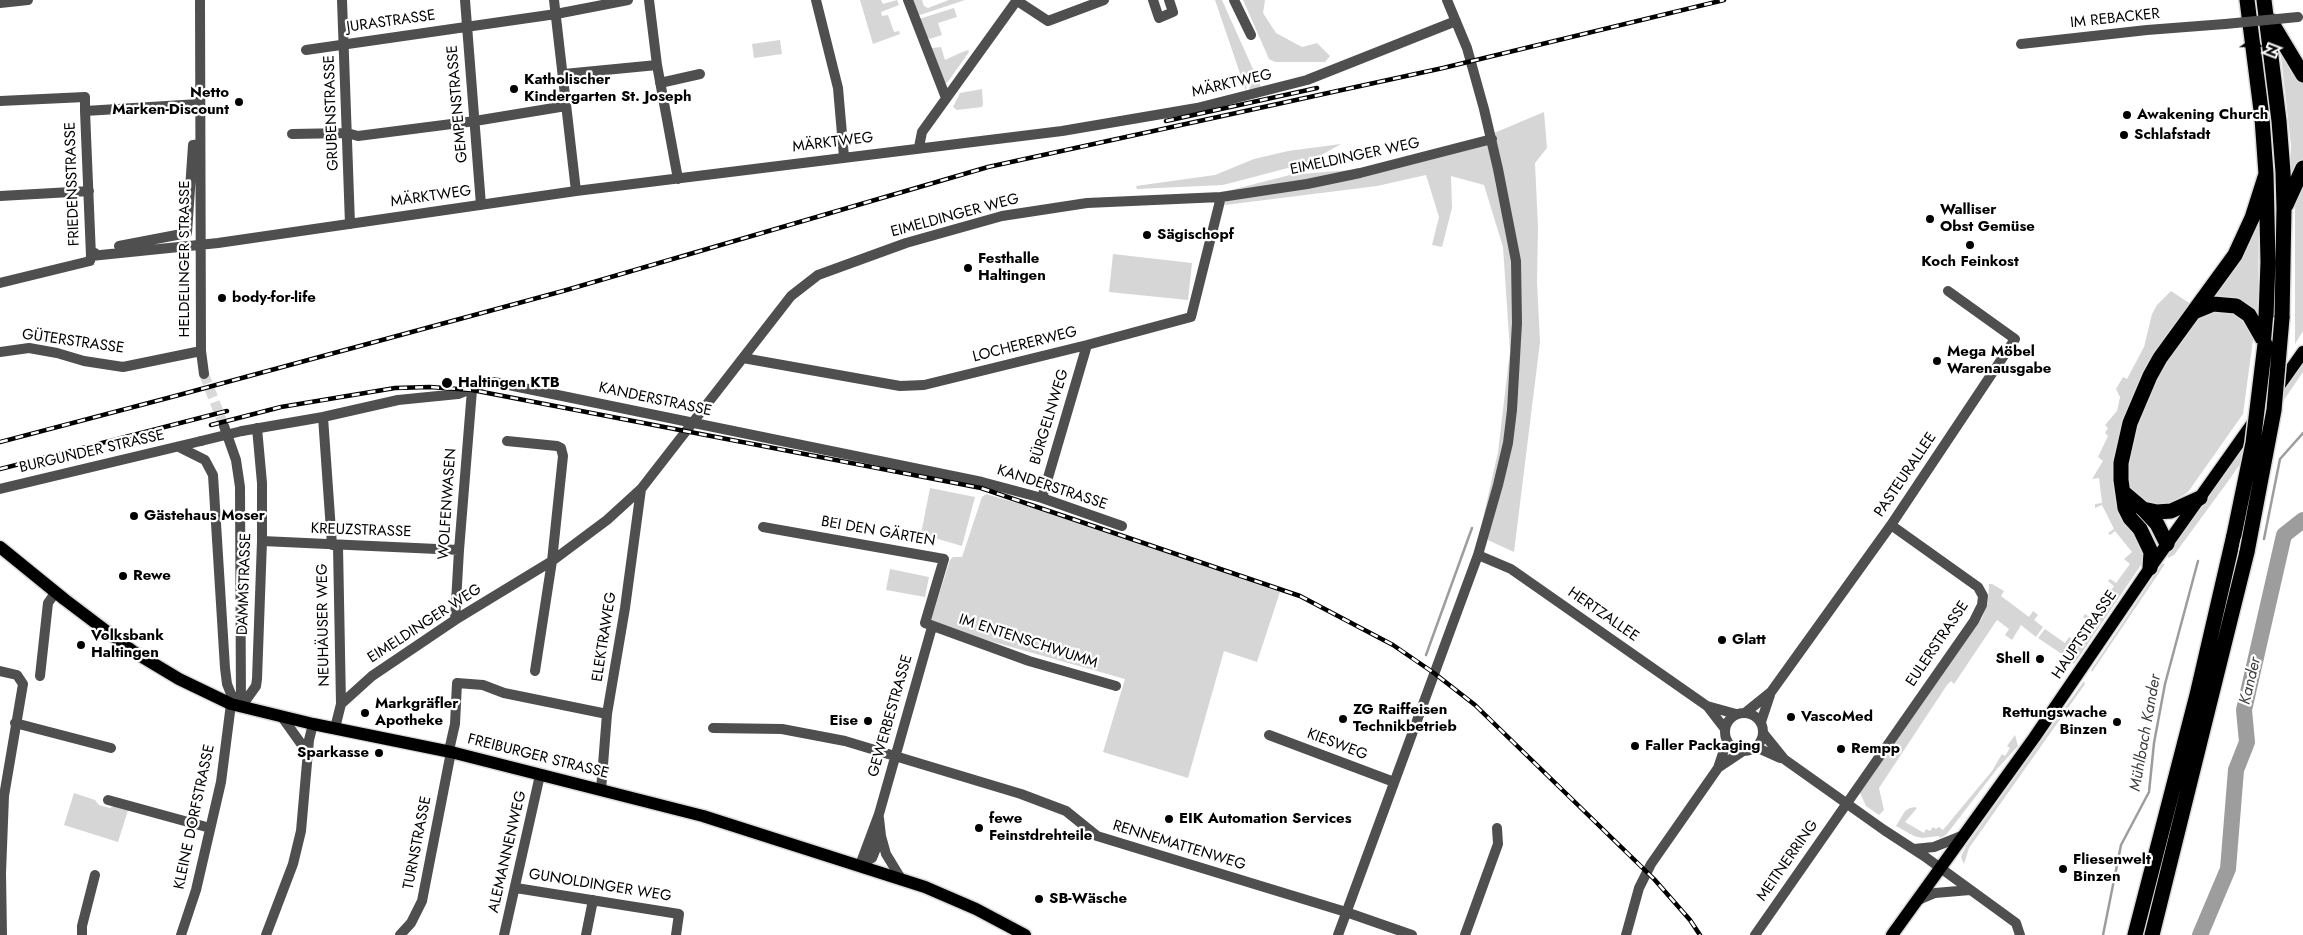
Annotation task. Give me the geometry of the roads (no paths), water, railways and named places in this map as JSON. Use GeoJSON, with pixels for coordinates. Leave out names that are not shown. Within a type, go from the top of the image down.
{"type":"FeatureCollection","features":[{"type":"Feature","properties":{"kind":"highway"},"geometry":{"type":"LineString","coordinates":[[2135,935],[2197,695],[2234,535],[2253,443],[2265,344],[2268,262],[2266,174],[2261,109],[2247,0]]}},
{"type":"Feature","properties":{"kind":"highway"},"geometry":{"type":"LineString","coordinates":[[2265,6],[2303,75]]}},
{"type":"Feature","properties":{"kind":"highway"},"geometry":{"type":"LineString","coordinates":[[2152,935],[2247,552],[2274,410],[2282,318],[2284,208],[2279,121],[2265,6]]}},
{"type":"Feature","properties":{"kind":"highway"},"geometry":{"type":"LineString","coordinates":[[2284,208],[2303,168]]}},
{"type":"Feature","properties":{"kind":"highway"},"geometry":{"type":"LineString","coordinates":[[2150,568],[2151,552],[2140,529],[2130,518],[2126,508],[2121,463],[2125,442],[2137,403],[2160,358],[2238,249],[2252,218],[2266,174]]}},
{"type":"Feature","properties":{"kind":"highway"},"geometry":{"type":"LineString","coordinates":[[2195,311],[2213,304],[2236,306],[2249,315],[2265,344]]}},
{"type":"Feature","properties":{"kind":"highway"},"geometry":{"type":"LineString","coordinates":[[2123,492],[2143,508],[2162,530],[2167,544]]}},
{"type":"Feature","properties":{"kind":"highway"},"geometry":{"type":"LineString","coordinates":[[2143,508],[2157,512],[2170,511],[2200,498]]}},
{"type":"Feature","properties":{"kind":"highway"},"geometry":{"type":"LineString","coordinates":[[2140,529],[2167,544]]}},
{"type":"Feature","properties":{"kind":"main road","name":"HAUPTSTRASSE"},"geometry":{"type":"LineString","coordinates":[[1892,935],[2068,690],[2150,568],[2303,352]]}},
{"type":"Feature","properties":{"kind":"main road","name":"FREIBURGER STRASSE"},"geometry":{"type":"LineString","coordinates":[[0,546],[56,592],[148,660],[208,694],[236,705],[313,724],[451,752],[703,816],[900,877],[955,899],[1025,935]]}},
{"type":"Feature","properties":{"kind":"street"},"geometry":{"type":"LineString","coordinates":[[0,3],[28,0]]}},
{"type":"Feature","properties":{"kind":"street","name":"HELDELINGER STRASSE"},"geometry":{"type":"LineString","coordinates":[[200,0],[201,351],[204,374]]}},
{"type":"Feature","properties":{"kind":"street","name":"GRUBENSTRASSE"},"geometry":{"type":"LineString","coordinates":[[342,0],[350,224]]}},
{"type":"Feature","properties":{"kind":"street","name":"GEMPENSTRASSE"},"geometry":{"type":"LineString","coordinates":[[465,0],[482,205]]}},
{"type":"Feature","properties":{"kind":"street"},"geometry":{"type":"LineString","coordinates":[[554,0],[564,74],[576,192]]}},
{"type":"Feature","properties":{"kind":"street","name":"JURASTRASSE"},"geometry":{"type":"LineString","coordinates":[[306,50],[556,14],[628,0]]}},
{"type":"Feature","properties":{"kind":"street"},"geometry":{"type":"LineString","coordinates":[[649,0],[656,64],[678,178]]}},
{"type":"Feature","properties":{"kind":"street"},"geometry":{"type":"LineString","coordinates":[[816,0],[838,88],[844,157]]}},
{"type":"Feature","properties":{"kind":"street"},"geometry":{"type":"LineString","coordinates":[[908,0],[946,98]]}},
{"type":"Feature","properties":{"kind":"street"},"geometry":{"type":"LineString","coordinates":[[919,147],[922,132],[961,74],[973,63],[1017,0],[1048,21],[1104,0]]}},
{"type":"Feature","properties":{"kind":"street"},"geometry":{"type":"LineString","coordinates":[[1153,0],[1159,18],[1173,12],[1169,0]]}},
{"type":"Feature","properties":{"kind":"street"},"geometry":{"type":"LineString","coordinates":[[1234,0],[1251,35]]}},
{"type":"Feature","properties":{"kind":"street"},"geometry":{"type":"LineString","coordinates":[[1338,935],[1478,555],[1508,443],[1516,350],[1516,261],[1492,139],[1467,48],[1447,0]]}},
{"type":"Feature","properties":{"kind":"street","name":"IM REBACKER"},"geometry":{"type":"LineString","coordinates":[[2020,44],[2147,30],[2301,17]]}},
{"type":"Feature","properties":{"kind":"street","name":"MÄRKTWEG"},"geometry":{"type":"LineString","coordinates":[[91,256],[201,245],[678,178],[1062,131],[1198,108],[1307,80],[1456,21]]}},
{"type":"Feature","properties":{"kind":"street"},"geometry":{"type":"LineString","coordinates":[[564,74],[656,64]]}},
{"type":"Feature","properties":{"kind":"street"},"geometry":{"type":"LineString","coordinates":[[660,83],[700,74]]}},
{"type":"Feature","properties":{"kind":"street"},"geometry":{"type":"LineString","coordinates":[[0,101],[85,97],[85,111],[200,104]]}},
{"type":"Feature","properties":{"kind":"street"},"geometry":{"type":"LineString","coordinates":[[292,134],[347,133],[358,136],[475,121],[566,106]]}},
{"type":"Feature","properties":{"kind":"street","name":"FRIEDENSSTRASSE"},"geometry":{"type":"LineString","coordinates":[[85,111],[91,256]]}},
{"type":"Feature","properties":{"kind":"street","name":"EIMELDINGER WEG"},"geometry":{"type":"LineString","coordinates":[[341,704],[372,676],[456,620],[552,561],[607,520],[641,489],[791,296],[818,275],[906,243],[1002,216],[1087,202],[1221,197],[1307,184],[1360,173],[1492,139]]}},
{"type":"Feature","properties":{"kind":"street","name":"HELDELINGER STRASSE"},"geometry":{"type":"LineString","coordinates":[[91,256],[102,249],[187,233],[193,145],[200,144]]}},
{"type":"Feature","properties":{"kind":"street"},"geometry":{"type":"LineString","coordinates":[[0,196],[88,191]]}},
{"type":"Feature","properties":{"kind":"street","name":"LOCHERERWEG"},"geometry":{"type":"LineString","coordinates":[[743,358],[900,386],[924,385],[1191,317],[1221,197]]}},
{"type":"Feature","properties":{"kind":"street"},"geometry":{"type":"LineString","coordinates":[[0,283],[90,261],[91,256]]}},
{"type":"Feature","properties":{"kind":"street","name":"PASTEURALLEE"},"geometry":{"type":"LineString","coordinates":[[1761,722],[1771,692],[1890,525],[2014,339],[1948,291]]}},
{"type":"Feature","properties":{"kind":"street","name":"BÜRGELNWEG"},"geometry":{"type":"LineString","coordinates":[[1042,498],[1087,345]]}},
{"type":"Feature","properties":{"kind":"street","name":"GÜTERSTRASSE"},"geometry":{"type":"LineString","coordinates":[[0,352],[30,348],[84,361],[122,367],[201,351]]}},
{"type":"Feature","properties":{"kind":"street","name":"KANDERSTRASSE"},"geometry":{"type":"LineString","coordinates":[[181,448],[242,430],[323,417],[398,400],[458,394],[486,383],[494,382],[982,482],[1042,498],[1122,526]]}},
{"type":"Feature","properties":{"kind":"street","name":"WOLFENWASEN"},"geometry":{"type":"LineString","coordinates":[[456,620],[459,550],[472,390]]}},
{"type":"Feature","properties":{"kind":"street","name":"NEUHÄUSER WEG"},"geometry":{"type":"LineString","coordinates":[[323,417],[335,546],[341,704]]}},
{"type":"Feature","properties":{"kind":"street"},"geometry":{"type":"LineString","coordinates":[[224,426],[236,460],[240,487],[236,705]]}},
{"type":"Feature","properties":{"kind":"street","name":"DAMMSTRASSE"},"geometry":{"type":"LineString","coordinates":[[236,705],[256,686],[257,679],[262,483],[256,428]]}},
{"type":"Feature","properties":{"kind":"street"},"geometry":{"type":"LineString","coordinates":[[508,441],[551,444],[557,446],[562,451],[552,561],[535,671]]}},
{"type":"Feature","properties":{"kind":"street","name":"BURGUNDER STRASSE"},"geometry":{"type":"LineString","coordinates":[[0,489],[155,452],[181,448],[205,460],[213,475],[227,684],[236,705]]}},
{"type":"Feature","properties":{"kind":"street","name":"ELEKTRAWEG"},"geometry":{"type":"LineString","coordinates":[[601,790],[607,714],[625,608],[641,489]]}},
{"type":"Feature","properties":{"kind":"street","name":"EULERSTRASSE"},"geometry":{"type":"LineString","coordinates":[[1846,804],[1977,616],[1982,605],[1983,594],[1971,581],[1890,525]]}},
{"type":"Feature","properties":{"kind":"street","name":"BEI DEN GÄRTEN"},"geometry":{"type":"LineString","coordinates":[[763,527],[944,559],[925,623],[932,627]]}},
{"type":"Feature","properties":{"kind":"street","name":"KREUZSTRASSE"},"geometry":{"type":"LineString","coordinates":[[262,541],[335,546],[459,550]]}},
{"type":"Feature","properties":{"kind":"street","name":"HERTZALLEE"},"geometry":{"type":"LineString","coordinates":[[1478,555],[1512,569],[1707,706],[1725,729],[1727,741]]}},
{"type":"Feature","properties":{"kind":"street"},"geometry":{"type":"LineString","coordinates":[[40,676],[48,603],[56,592]]}},
{"type":"Feature","properties":{"kind":"street","name":"IM ENTENSCHWUMM"},"geometry":{"type":"LineString","coordinates":[[932,627],[1029,661],[1116,686]]}},
{"type":"Feature","properties":{"kind":"street","name":"GEWERBESTRASSE"},"geometry":{"type":"LineString","coordinates":[[860,865],[879,814],[932,627]]}},
{"type":"Feature","properties":{"kind":"street"},"geometry":{"type":"LineString","coordinates":[[0,671],[17,675],[23,684],[4,796],[2,935]]}},
{"type":"Feature","properties":{"kind":"street"},"geometry":{"type":"LineString","coordinates":[[451,752],[450,746],[455,724],[457,683],[483,685],[504,693],[607,714]]}},
{"type":"Feature","properties":{"kind":"street","name":"PASTEURALLEE"},"geometry":{"type":"LineString","coordinates":[[1741,714],[1771,692]]}},
{"type":"Feature","properties":{"kind":"street"},"geometry":{"type":"LineString","coordinates":[[335,728],[341,704]]}},
{"type":"Feature","properties":{"kind":"street","name":"KLEINE DORFSTRASSE"},"geometry":{"type":"LineString","coordinates":[[181,935],[196,890],[220,782],[228,732],[236,705]]}},
{"type":"Feature","properties":{"kind":"street","name":"HERTZALLEE"},"geometry":{"type":"LineString","coordinates":[[1707,706],[1754,715],[1761,722]]}},
{"type":"Feature","properties":{"kind":"street"},"geometry":{"type":"LineString","coordinates":[[1725,729],[1730,719],[1741,714]]}},
{"type":"Feature","properties":{"kind":"street"},"geometry":{"type":"LineString","coordinates":[[282,717],[307,752]]}},
{"type":"Feature","properties":{"kind":"street"},"geometry":{"type":"LineString","coordinates":[[1761,722],[1763,733],[1784,759]]}},
{"type":"Feature","properties":{"kind":"street"},"geometry":{"type":"LineString","coordinates":[[16,723],[111,748]]}},
{"type":"Feature","properties":{"kind":"street"},"geometry":{"type":"LineString","coordinates":[[266,935],[293,864],[301,831],[305,799],[307,752],[313,724]]}},
{"type":"Feature","properties":{"kind":"street","name":"RENNEMATTENWEG"},"geometry":{"type":"LineString","coordinates":[[712,728],[782,729],[845,741],[1012,791],[1066,811],[1097,836],[1346,912],[1412,935]]}},
{"type":"Feature","properties":{"kind":"street"},"geometry":{"type":"LineString","coordinates":[[1718,768],[1759,744],[1763,733]]}},
{"type":"Feature","properties":{"kind":"street","name":"KIESWEG"},"geometry":{"type":"LineString","coordinates":[[1269,735],[1394,782]]}},
{"type":"Feature","properties":{"kind":"street"},"geometry":{"type":"LineString","coordinates":[[1626,935],[1639,888],[1651,864],[1718,768],[1727,741],[1733,747],[1748,750],[1760,749],[1784,759],[1846,804],[1914,849],[2016,923],[2020,935]]}},
{"type":"Feature","properties":{"kind":"street","name":"TURNSTRASSE"},"geometry":{"type":"LineString","coordinates":[[400,935],[411,923],[422,901],[451,752]]}},
{"type":"Feature","properties":{"kind":"street","name":"ALEMANNENWEG"},"geometry":{"type":"LineString","coordinates":[[504,935],[540,775]]}},
{"type":"Feature","properties":{"kind":"street"},"geometry":{"type":"LineString","coordinates":[[108,800],[210,828]]}},
{"type":"Feature","properties":{"kind":"street","name":"MEITNERRING"},"geometry":{"type":"LineString","coordinates":[[1755,935],[1846,804]]}},
{"type":"Feature","properties":{"kind":"street","name":"GEWERBESTRASSE"},"geometry":{"type":"LineString","coordinates":[[879,814],[881,836],[886,854],[900,877]]}},
{"type":"Feature","properties":{"kind":"street"},"geometry":{"type":"LineString","coordinates":[[1465,935],[1498,844],[1497,828]]}},
{"type":"Feature","properties":{"kind":"street"},"geometry":{"type":"LineString","coordinates":[[1914,849],[1934,847],[1964,835]]}},
{"type":"Feature","properties":{"kind":"street","name":"GEWERBESTRASSE"},"geometry":{"type":"LineString","coordinates":[[860,865],[872,858],[881,836]]}},
{"type":"Feature","properties":{"kind":"street"},"geometry":{"type":"LineString","coordinates":[[82,935],[82,926],[95,874]]}},
{"type":"Feature","properties":{"kind":"street","name":"GUNOLDINGER WEG"},"geometry":{"type":"LineString","coordinates":[[516,888],[679,914],[676,935]]}},
{"type":"Feature","properties":{"kind":"street"},"geometry":{"type":"LineString","coordinates":[[1916,901],[1935,893],[1970,890]]}},
{"type":"Feature","properties":{"kind":"street"},"geometry":{"type":"LineString","coordinates":[[586,935],[593,900]]}},
{"type":"Feature","properties":{"kind":"waterway","name":"Mühlbach Kander"},"geometry":{"type":"LineString","coordinates":[[2264,539],[2280,459],[2303,433]]}},
{"type":"Feature","properties":{"kind":"waterway","name":"Kander"},"geometry":{"type":"LineString","coordinates":[[2200,935],[2228,869],[2236,770],[2247,742],[2244,710],[2284,535],[2303,520]]}},
{"type":"Feature","properties":{"kind":"waterway"},"geometry":{"type":"LineString","coordinates":[[1426,655],[1472,528]]}},
{"type":"Feature","properties":{"kind":"waterway","name":"Mühlbach Kander"},"geometry":{"type":"LineString","coordinates":[[2103,935],[2121,845],[2149,792],[2154,743],[2165,684],[2198,561]]}},
{"type":"Feature","properties":{"kind":"tunnel"},"geometry":{"type":"LineString","coordinates":[[204,374],[224,426]]}},
{"type":"Feature","properties":{"kind":"railway"},"geometry":{"type":"LineString","coordinates":[[0,442],[563,291],[988,167],[1443,68],[1724,0]]}},
{"type":"Feature","properties":{"kind":"railway"},"geometry":{"type":"LineString","coordinates":[[1166,121],[1317,88]]}},
{"type":"Feature","properties":{"kind":"railway"},"geometry":{"type":"LineString","coordinates":[[211,425],[281,407],[395,388],[430,387],[472,390],[981,488],[1300,596],[1393,645],[1434,673],[1475,705],[1654,879],[1690,920],[1700,935]]}},
{"type":"Feature","properties":{"kind":"railway"},"geometry":{"type":"LineString","coordinates":[[0,469],[227,411]]}},
{"type":"Feature","properties":{"kind":"place","name":"Katholischer Kindergarten St. Joseph"},"geometry":{"type":"Point","coordinates":[514,89]}},
{"type":"Feature","properties":{"kind":"place","name":"Netto Marken-Discount"},"geometry":{"type":"Point","coordinates":[239,102]}},
{"type":"Feature","properties":{"kind":"place","name":"Awakening Church"},"geometry":{"type":"Point","coordinates":[2127,115]}},
{"type":"Feature","properties":{"kind":"place","name":"Schlafstadt"},"geometry":{"type":"Point","coordinates":[2124,135]}},
{"type":"Feature","properties":{"kind":"place","name":"Walliser Obst Gemüse"},"geometry":{"type":"Point","coordinates":[1930,219]}},
{"type":"Feature","properties":{"kind":"place","name":"Sägischopf"},"geometry":{"type":"Point","coordinates":[1147,235]}},
{"type":"Feature","properties":{"kind":"place","name":"Koch Feinkost"},"geometry":{"type":"Point","coordinates":[1970,245]}},
{"type":"Feature","properties":{"kind":"place","name":"Festhalle Haltingen"},"geometry":{"type":"Point","coordinates":[968,268]}},
{"type":"Feature","properties":{"kind":"place","name":"body-for-life"},"geometry":{"type":"Point","coordinates":[222,298]}},
{"type":"Feature","properties":{"kind":"place","name":"Mega Möbel Warenausgabe"},"geometry":{"type":"Point","coordinates":[1937,361]}},
{"type":"Feature","properties":{"kind":"place","name":"Haltingen KTB"},"geometry":{"type":"Point","coordinates":[447,383]}},
{"type":"Feature","properties":{"kind":"place","name":"Gästehaus Moser"},"geometry":{"type":"Point","coordinates":[134,516]}},
{"type":"Feature","properties":{"kind":"place","name":"Rewe"},"geometry":{"type":"Point","coordinates":[123,576]}},
{"type":"Feature","properties":{"kind":"place","name":"Glatt"},"geometry":{"type":"Point","coordinates":[1722,640]}},
{"type":"Feature","properties":{"kind":"place","name":"Volksbank Haltingen"},"geometry":{"type":"Point","coordinates":[81,645]}},
{"type":"Feature","properties":{"kind":"place","name":"Shell"},"geometry":{"type":"Point","coordinates":[2040,659]}},
{"type":"Feature","properties":{"kind":"place","name":"Markgräfler Apotheke"},"geometry":{"type":"Point","coordinates":[365,713]}},
{"type":"Feature","properties":{"kind":"place","name":"VascoMed"},"geometry":{"type":"Point","coordinates":[1791,717]}},
{"type":"Feature","properties":{"kind":"place","name":"ZG Raiffeisen Technikbetrieb"},"geometry":{"type":"Point","coordinates":[1343,719]}},
{"type":"Feature","properties":{"kind":"place","name":"Eise"},"geometry":{"type":"Point","coordinates":[868,721]}},
{"type":"Feature","properties":{"kind":"place","name":"Rettungswache Binzen"},"geometry":{"type":"Point","coordinates":[2117,722]}},
{"type":"Feature","properties":{"kind":"place","name":"Faller Packaging"},"geometry":{"type":"Point","coordinates":[1635,746]}},
{"type":"Feature","properties":{"kind":"place","name":"Rempp"},"geometry":{"type":"Point","coordinates":[1841,749]}},
{"type":"Feature","properties":{"kind":"place","name":"Sparkasse"},"geometry":{"type":"Point","coordinates":[379,753]}},
{"type":"Feature","properties":{"kind":"place","name":"EIK Automation Services"},"geometry":{"type":"Point","coordinates":[1169,819]}},
{"type":"Feature","properties":{"kind":"place","name":"fewe Feinstdrehteile"},"geometry":{"type":"Point","coordinates":[979,828]}},
{"type":"Feature","properties":{"kind":"place","name":"Fliesenwelt Binzen"},"geometry":{"type":"Point","coordinates":[2063,869]}},
{"type":"Feature","properties":{"kind":"place","name":"SB-Wäsche"},"geometry":{"type":"Point","coordinates":[1039,899]}}]}
